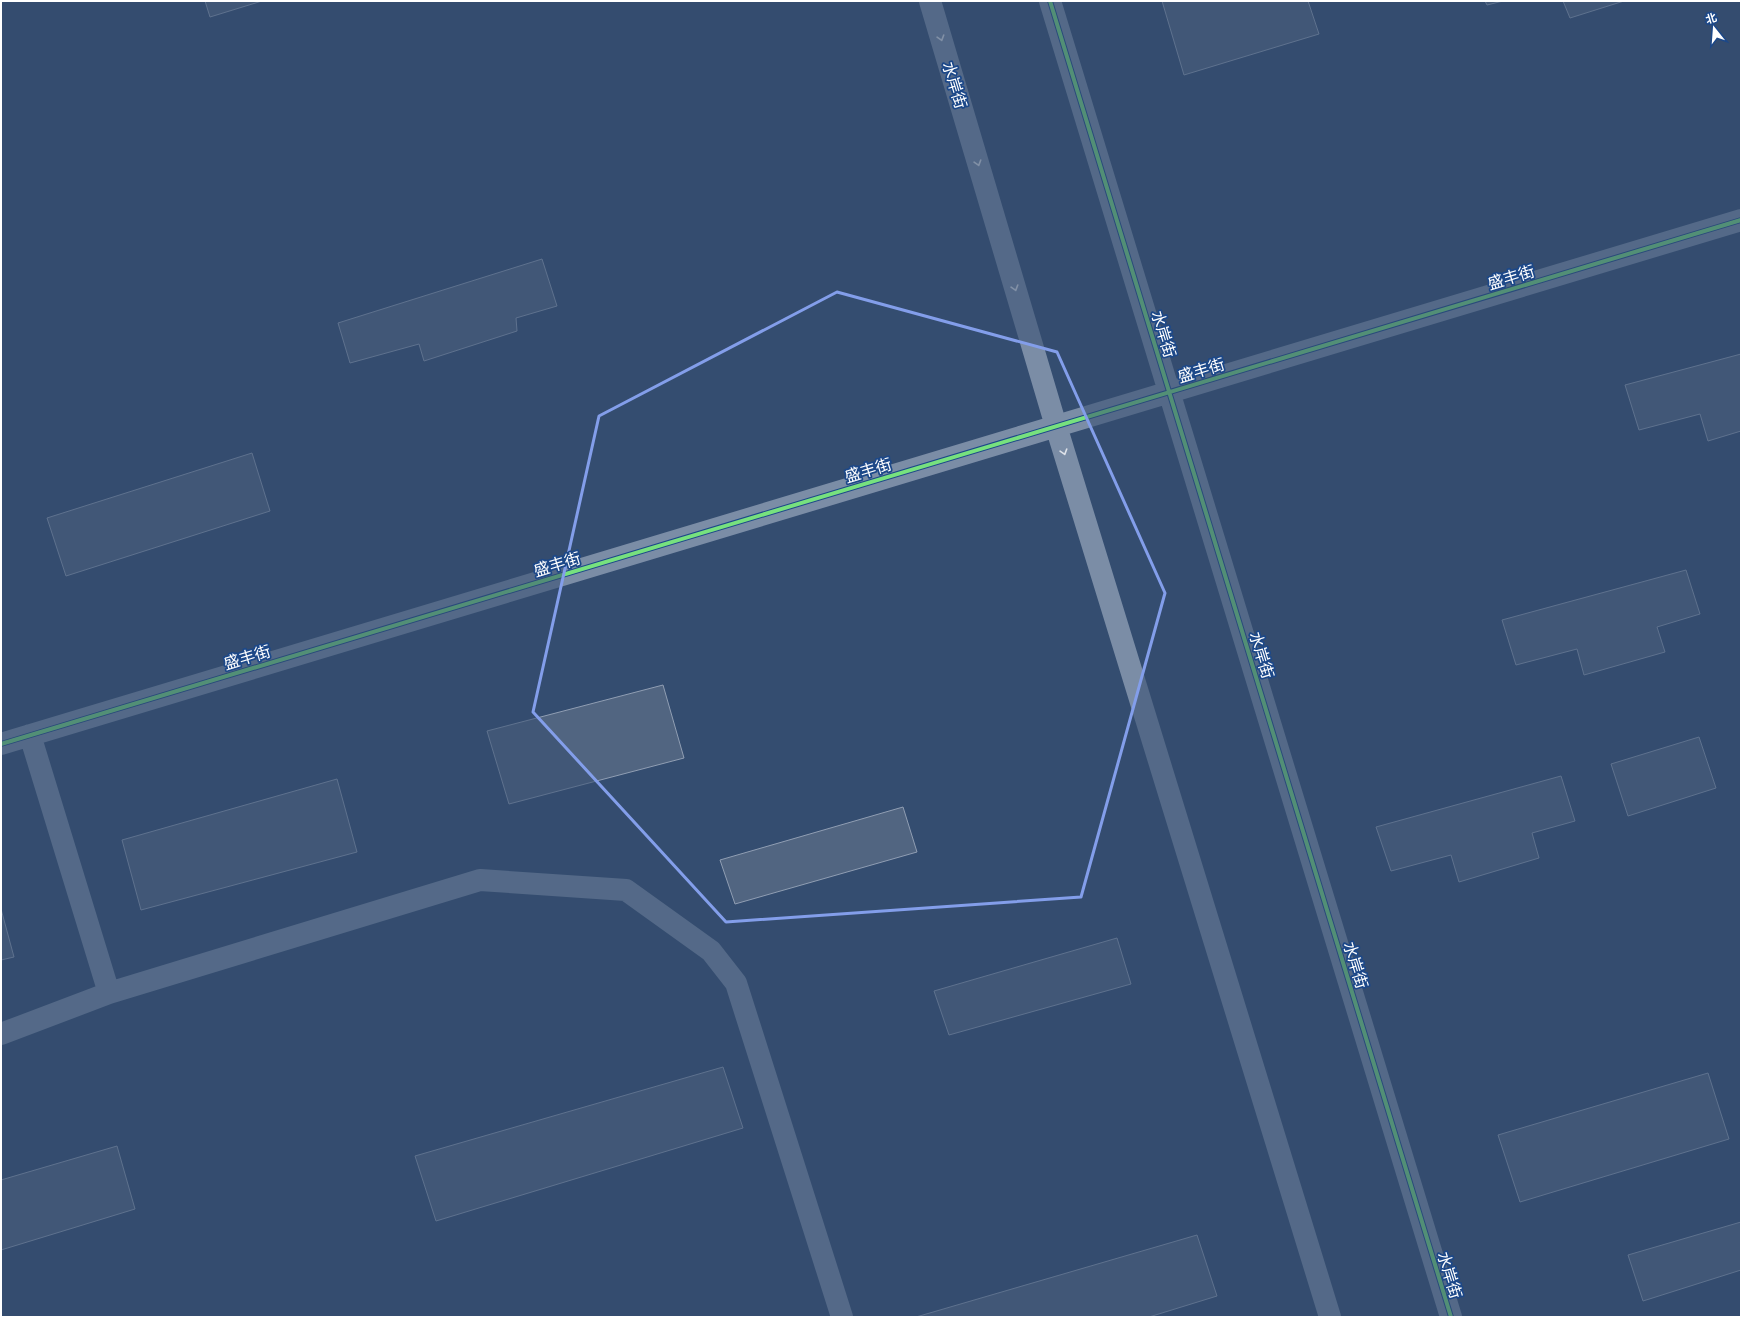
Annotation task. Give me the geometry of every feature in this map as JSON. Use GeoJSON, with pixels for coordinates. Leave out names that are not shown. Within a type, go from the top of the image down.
{"type":"FeatureCollection","features":[{"type":"Feature","properties":{"kind":"street","name":"水岸街"},"geometry":{"type":"LineString","coordinates":[[930,1],[1056,426],[1330,1317]]}},
{"type":"Feature","properties":{"kind":"street","name":"水岸街"},"geometry":{"type":"LineString","coordinates":[[1050,1],[1450,1317]]}},
{"type":"Feature","properties":{"kind":"street","name":"盛丰街"},"geometry":{"type":"LineString","coordinates":[[1,744],[1741,220]]}},
{"type":"Feature","properties":{"kind":"street"},"geometry":{"type":"LineString","coordinates":[[30,735],[109,993]]}},
{"type":"Feature","properties":{"kind":"street"},"geometry":{"type":"LineString","coordinates":[[1,1034],[109,993],[480,880],[626,890],[710,951],[736,983],[842,1317]]}},
{"type":"Feature","properties":{"kind":"highlighted area"},"geometry":{"type":"Polygon","coordinates":[[[837,292],[1057,352],[1165,593],[1081,897],[726,922],[533,712],[599,416],[837,292]]]}},
{"type":"Feature","properties":{"kind":"building"},"geometry":{"type":"Polygon","coordinates":[[[205,1],[262,1],[210,17],[205,1]]]}},
{"type":"Feature","properties":{"kind":"building"},"geometry":{"type":"Polygon","coordinates":[[[1162,1],[1308,1],[1319,34],[1184,75],[1162,1]]]}},
{"type":"Feature","properties":{"kind":"building"},"geometry":{"type":"Polygon","coordinates":[[[1485,1],[1503,1],[1487,5],[1485,1]]]}},
{"type":"Feature","properties":{"kind":"building"},"geometry":{"type":"Polygon","coordinates":[[[1563,1],[1624,1],[1570,18],[1563,1]]]}},
{"type":"Feature","properties":{"kind":"building"},"geometry":{"type":"Polygon","coordinates":[[[542,259],[557,306],[516,318],[517,331],[424,361],[419,344],[350,363],[338,323],[542,259]]]}},
{"type":"Feature","properties":{"kind":"building"},"geometry":{"type":"Polygon","coordinates":[[[1741,354],[1741,431],[1708,441],[1700,414],[1639,430],[1625,385],[1741,354]]]}},
{"type":"Feature","properties":{"kind":"building"},"geometry":{"type":"Polygon","coordinates":[[[252,453],[270,511],[66,576],[47,518],[252,453]]]}},
{"type":"Feature","properties":{"kind":"building"},"geometry":{"type":"Polygon","coordinates":[[[1686,570],[1700,614],[1657,627],[1665,652],[1584,675],[1577,649],[1516,665],[1502,620],[1686,570]]]}},
{"type":"Feature","properties":{"kind":"building"},"geometry":{"type":"Polygon","coordinates":[[[663,685],[684,758],[509,804],[487,731],[663,685]]]}},
{"type":"Feature","properties":{"kind":"building"},"geometry":{"type":"Polygon","coordinates":[[[1699,737],[1716,788],[1628,816],[1611,764],[1699,737]]]}},
{"type":"Feature","properties":{"kind":"building"},"geometry":{"type":"Polygon","coordinates":[[[1561,776],[1575,821],[1532,833],[1539,858],[1459,882],[1451,855],[1391,871],[1376,827],[1561,776]]]}},
{"type":"Feature","properties":{"kind":"building"},"geometry":{"type":"Polygon","coordinates":[[[337,779],[357,852],[141,910],[122,840],[337,779]]]}},
{"type":"Feature","properties":{"kind":"building"},"geometry":{"type":"Polygon","coordinates":[[[903,807],[917,852],[735,904],[720,860],[903,807]]]}},
{"type":"Feature","properties":{"kind":"building"},"geometry":{"type":"Polygon","coordinates":[[[1,909],[14,957],[1,960],[1,909]]]}},
{"type":"Feature","properties":{"kind":"building"},"geometry":{"type":"Polygon","coordinates":[[[1117,938],[1131,984],[949,1035],[934,991],[1117,938]]]}},
{"type":"Feature","properties":{"kind":"building"},"geometry":{"type":"Polygon","coordinates":[[[723,1067],[743,1128],[436,1221],[415,1156],[723,1067]]]}},
{"type":"Feature","properties":{"kind":"building"},"geometry":{"type":"Polygon","coordinates":[[[1708,1073],[1729,1139],[1520,1202],[1498,1135],[1708,1073]]]}},
{"type":"Feature","properties":{"kind":"building"},"geometry":{"type":"Polygon","coordinates":[[[117,1146],[135,1209],[1,1250],[1,1180],[117,1146]]]}},
{"type":"Feature","properties":{"kind":"building"},"geometry":{"type":"Polygon","coordinates":[[[1741,1222],[1741,1270],[1643,1301],[1628,1255],[1741,1222]]]}},
{"type":"Feature","properties":{"kind":"building"},"geometry":{"type":"Polygon","coordinates":[[[1197,1235],[1217,1296],[1149,1317],[916,1317],[1197,1235]]]}},
{"type":"Feature","properties":{"kind":"cycle path"},"geometry":{"type":"LineString","coordinates":[[1050,1],[1451,1317]]}},
{"type":"Feature","properties":{"kind":"cycle path"},"geometry":{"type":"LineString","coordinates":[[1,744],[1741,220]]}}]}
